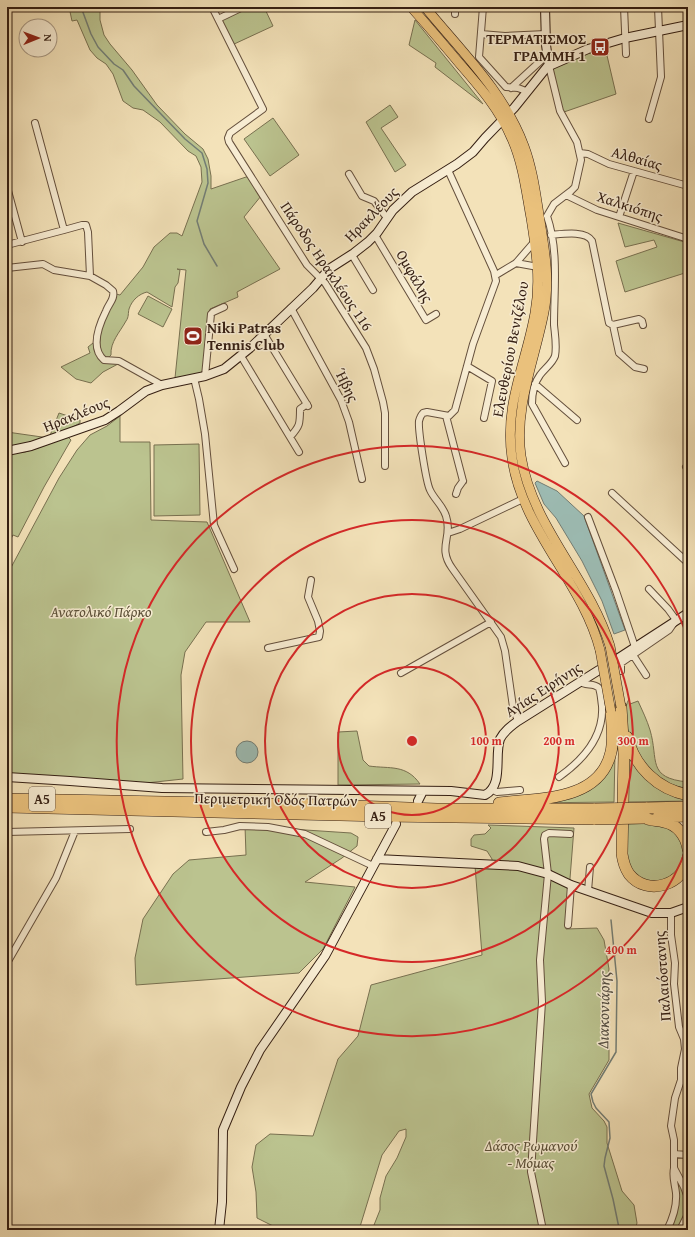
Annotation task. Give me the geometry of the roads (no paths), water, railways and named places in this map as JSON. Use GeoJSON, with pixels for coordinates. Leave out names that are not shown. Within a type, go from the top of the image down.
{"type":"FeatureCollection","features":[{"type":"Feature","properties":{"kind":"highway"},"geometry":{"type":"LineString","coordinates":[[616,710],[629,744],[642,768],[650,777],[662,786],[688,795]]}},
{"type":"Feature","properties":{"kind":"highway"},"geometry":{"type":"LineString","coordinates":[[325,805],[476,805],[558,797],[576,792],[592,782],[601,773],[608,761],[611,753],[616,710]]}},
{"type":"Feature","properties":{"kind":"highway"},"geometry":{"type":"LineString","coordinates":[[616,710],[624,754],[622,854],[626,868],[633,878],[643,884],[660,886],[669,883],[678,876],[685,866],[688,857]]}},
{"type":"Feature","properties":{"kind":"highway"},"geometry":{"type":"LineString","coordinates":[[616,710],[616,856],[619,869],[626,882],[638,889],[652,893],[674,888],[688,876]]}},
{"type":"Feature","properties":{"kind":"highway","name":"Περιμετρική Οδός Πατρών"},"geometry":{"type":"LineString","coordinates":[[7,799],[325,805],[595,814]]}},
{"type":"Feature","properties":{"kind":"highway","name":"Περιμετρική Οδός Πατρών"},"geometry":{"type":"LineString","coordinates":[[7,807],[398,816],[645,813],[688,816]]}},
{"type":"Feature","properties":{"kind":"highway","name":"Περιμετρική Οδός Πατρών"},"geometry":{"type":"LineString","coordinates":[[645,813],[688,807]]}},
{"type":"Feature","properties":{"kind":"highway"},"geometry":{"type":"LineString","coordinates":[[645,813],[651,820],[666,822],[674,826],[684,837],[688,849]]}},
{"type":"Feature","properties":{"kind":"main road","name":"Ελευθερίου Βενιζέλου"},"geometry":{"type":"LineString","coordinates":[[412,7],[488,97],[506,116],[514,142],[520,163],[535,241],[538,267],[538,293],[517,381],[511,415],[511,457],[516,479],[523,499],[534,522],[581,601],[590,621],[600,650],[616,710]]}},
{"type":"Feature","properties":{"kind":"main road","name":"Ελευθερίου Βενιζέλου"},"geometry":{"type":"LineString","coordinates":[[425,7],[487,82],[526,153],[544,218],[547,292],[544,314],[526,385],[520,432],[521,454],[530,493],[542,517],[589,597],[603,627],[610,646],[615,673],[616,710]]}},
{"type":"Feature","properties":{"kind":"street"},"geometry":{"type":"LineString","coordinates":[[212,7],[218,20],[243,7]]}},
{"type":"Feature","properties":{"kind":"street"},"geometry":{"type":"LineString","coordinates":[[483,7],[479,57],[506,87],[518,88],[526,92]]}},
{"type":"Feature","properties":{"kind":"street"},"geometry":{"type":"LineString","coordinates":[[545,7],[547,55],[549,66],[560,111],[571,129],[580,153],[581,165],[575,187],[554,204],[544,218],[551,235],[556,272],[554,302],[556,351],[553,361],[540,375],[535,384],[532,396],[532,406],[541,419],[565,463]]}},
{"type":"Feature","properties":{"kind":"street"},"geometry":{"type":"LineString","coordinates":[[624,7],[626,54]]}},
{"type":"Feature","properties":{"kind":"street"},"geometry":{"type":"LineString","coordinates":[[649,119],[660,79],[658,7]]}},
{"type":"Feature","properties":{"kind":"street","name":"Πάροδος Ηρακλέους 116"},"geometry":{"type":"LineString","coordinates":[[218,20],[263,109],[230,133],[228,138],[229,142],[308,265],[325,283],[362,340],[374,369],[385,413],[385,466]]}},
{"type":"Feature","properties":{"kind":"street","name":"Ηρακλέους"},"geometry":{"type":"LineString","coordinates":[[7,451],[32,446],[105,420],[146,391],[162,385],[205,376],[224,368],[240,356],[313,288],[331,267],[352,255],[365,245],[375,235],[402,201],[414,190],[448,170],[473,152],[506,116],[545,68],[588,49],[625,38],[688,26]]}},
{"type":"Feature","properties":{"kind":"street"},"geometry":{"type":"LineString","coordinates":[[481,34],[505,36],[546,34]]}},
{"type":"Feature","properties":{"kind":"street"},"geometry":{"type":"LineString","coordinates":[[511,88],[547,55]]}},
{"type":"Feature","properties":{"kind":"street"},"geometry":{"type":"LineString","coordinates":[[35,123],[64,230]]}},
{"type":"Feature","properties":{"kind":"street","name":"Αλθαίας"},"geometry":{"type":"LineString","coordinates":[[580,153],[588,154],[604,162],[688,186]]}},
{"type":"Feature","properties":{"kind":"street"},"geometry":{"type":"LineString","coordinates":[[448,170],[496,275],[496,281],[467,366],[455,410],[451,415],[446,416],[425,412],[420,416],[419,422],[428,484],[445,514],[448,524],[448,533],[444,551],[447,561],[500,634],[503,643],[513,707],[518,721]]}},
{"type":"Feature","properties":{"kind":"street"},"geometry":{"type":"LineString","coordinates":[[619,217],[634,171]]}},
{"type":"Feature","properties":{"kind":"street"},"geometry":{"type":"LineString","coordinates":[[350,174],[362,196],[374,201],[387,218]]}},
{"type":"Feature","properties":{"kind":"street"},"geometry":{"type":"LineString","coordinates":[[7,187],[22,242]]}},
{"type":"Feature","properties":{"kind":"street","name":"Χαλκιόπης"},"geometry":{"type":"LineString","coordinates":[[566,195],[597,210],[688,239]]}},
{"type":"Feature","properties":{"kind":"street"},"geometry":{"type":"LineString","coordinates":[[7,245],[86,225],[90,276]]}},
{"type":"Feature","properties":{"kind":"street"},"geometry":{"type":"LineString","coordinates":[[551,235],[566,233],[577,234],[590,239],[607,319],[610,324],[613,325],[619,353],[635,367],[644,370]]}},
{"type":"Feature","properties":{"kind":"street","name":"Ομφάλης"},"geometry":{"type":"LineString","coordinates":[[375,235],[426,320],[436,314]]}},
{"type":"Feature","properties":{"kind":"street"},"geometry":{"type":"LineString","coordinates":[[496,275],[516,263],[535,241]]}},
{"type":"Feature","properties":{"kind":"street"},"geometry":{"type":"LineString","coordinates":[[352,255],[374,290]]}},
{"type":"Feature","properties":{"kind":"street"},"geometry":{"type":"LineString","coordinates":[[516,263],[538,267]]}},
{"type":"Feature","properties":{"kind":"street"},"geometry":{"type":"LineString","coordinates":[[7,268],[43,264],[54,270],[90,276],[110,287],[113,293],[113,298],[104,317],[97,338],[97,348],[100,356],[106,361],[119,361],[162,385]]}},
{"type":"Feature","properties":{"kind":"street"},"geometry":{"type":"LineString","coordinates":[[205,376],[211,314],[224,307]]}},
{"type":"Feature","properties":{"kind":"street","name":"Ήβης"},"geometry":{"type":"LineString","coordinates":[[291,308],[342,400],[349,422],[362,479]]}},
{"type":"Feature","properties":{"kind":"street"},"geometry":{"type":"LineString","coordinates":[[613,325],[637,319],[642,320],[643,326]]}},
{"type":"Feature","properties":{"kind":"street"},"geometry":{"type":"LineString","coordinates":[[264,334],[308,405],[300,409],[300,424],[290,437]]}},
{"type":"Feature","properties":{"kind":"street"},"geometry":{"type":"LineString","coordinates":[[240,356],[299,452]]}},
{"type":"Feature","properties":{"kind":"street"},"geometry":{"type":"LineString","coordinates":[[467,366],[492,381],[484,418]]}},
{"type":"Feature","properties":{"kind":"street"},"geometry":{"type":"LineString","coordinates":[[194,378],[205,434],[214,525],[234,569]]}},
{"type":"Feature","properties":{"kind":"street"},"geometry":{"type":"LineString","coordinates":[[535,384],[577,420]]}},
{"type":"Feature","properties":{"kind":"street"},"geometry":{"type":"LineString","coordinates":[[446,416],[463,481]]}},
{"type":"Feature","properties":{"kind":"street"},"geometry":{"type":"LineString","coordinates":[[463,481],[471,482]]}},
{"type":"Feature","properties":{"kind":"street"},"geometry":{"type":"LineString","coordinates":[[456,494],[463,481]]}},
{"type":"Feature","properties":{"kind":"street"},"geometry":{"type":"LineString","coordinates":[[612,493],[688,564]]}},
{"type":"Feature","properties":{"kind":"street"},"geometry":{"type":"LineString","coordinates":[[448,533],[460,529],[523,499]]}},
{"type":"Feature","properties":{"kind":"street"},"geometry":{"type":"LineString","coordinates":[[588,517],[616,591],[634,651],[646,676]]}},
{"type":"Feature","properties":{"kind":"street"},"geometry":{"type":"LineString","coordinates":[[268,648],[319,637],[320,631],[318,621],[308,597],[311,580]]}},
{"type":"Feature","properties":{"kind":"street"},"geometry":{"type":"LineString","coordinates":[[649,589],[676,620]]}},
{"type":"Feature","properties":{"kind":"street"},"geometry":{"type":"LineString","coordinates":[[621,671],[621,663],[634,651],[688,613]]}},
{"type":"Feature","properties":{"kind":"street"},"geometry":{"type":"LineString","coordinates":[[401,673],[491,622]]}},
{"type":"Feature","properties":{"kind":"street"},"geometry":{"type":"LineString","coordinates":[[617,659],[634,651]]}},
{"type":"Feature","properties":{"kind":"street","name":"Αγίας Ειρήνης"},"geometry":{"type":"LineString","coordinates":[[491,789],[496,778],[498,752],[501,738],[508,728],[599,670]]}},
{"type":"Feature","properties":{"kind":"street"},"geometry":{"type":"LineString","coordinates":[[560,777],[578,763],[589,749],[599,732],[602,721],[599,688],[595,685],[583,684],[580,681]]}},
{"type":"Feature","properties":{"kind":"street"},"geometry":{"type":"LineString","coordinates":[[7,777],[162,788],[423,791],[484,795],[491,789],[498,792],[520,790]]}},
{"type":"Feature","properties":{"kind":"street"},"geometry":{"type":"LineString","coordinates":[[418,801],[423,791]]}},
{"type":"Feature","properties":{"kind":"street"},"geometry":{"type":"LineString","coordinates":[[219,1230],[222,1202],[223,1130],[241,1087],[260,1050],[325,956],[396,824]]}},
{"type":"Feature","properties":{"kind":"street"},"geometry":{"type":"LineString","coordinates":[[206,832],[240,826],[268,827],[305,834],[375,862],[518,866],[548,874],[571,885],[652,913],[671,913],[688,907]]}},
{"type":"Feature","properties":{"kind":"street"},"geometry":{"type":"LineString","coordinates":[[7,832],[130,829]]}},
{"type":"Feature","properties":{"kind":"street"},"geometry":{"type":"LineString","coordinates":[[7,963],[56,878],[75,831]]}},
{"type":"Feature","properties":{"kind":"street"},"geometry":{"type":"LineString","coordinates":[[543,1230],[531,1172],[542,1002],[540,960],[548,874],[544,839],[545,835],[549,833],[570,834]]}},
{"type":"Feature","properties":{"kind":"street"},"geometry":{"type":"LineString","coordinates":[[588,891],[590,867]]}},
{"type":"Feature","properties":{"kind":"street"},"geometry":{"type":"LineString","coordinates":[[568,925],[571,885]]}},
{"type":"Feature","properties":{"kind":"street","name":"Παλαιόστανης"},"geometry":{"type":"LineString","coordinates":[[671,913],[674,984],[679,1027],[684,1039],[685,1049],[681,1068],[682,1080],[675,1098],[671,1126],[675,1146],[674,1168],[688,1198]]}},
{"type":"Feature","properties":{"kind":"street"},"geometry":{"type":"LineString","coordinates":[[674,1154],[688,1155]]}},
{"type":"Feature","properties":{"kind":"street"},"geometry":{"type":"LineString","coordinates":[[667,1230],[672,1220],[676,1203],[676,1192],[672,1175],[674,1168]]}},
{"type":"Feature","properties":{"kind":"street"},"geometry":{"type":"LineString","coordinates":[[680,1230],[688,1214]]}},
{"type":"Feature","properties":{"kind":"water"},"geometry":{"type":"Polygon","coordinates":[[[537,481],[557,491],[584,516],[625,630],[614,634],[602,601],[582,561],[556,518],[544,504],[535,483],[537,481]]]}},
{"type":"Feature","properties":{"kind":"water"},"geometry":{"type":"Polygon","coordinates":[[[247,741],[255,744],[258,752],[255,760],[247,763],[239,760],[236,752],[239,744],[247,741]]]}},
{"type":"Feature","properties":{"kind":"waterway"},"geometry":{"type":"LineString","coordinates":[[81,7],[91,34],[98,47],[114,64],[123,70],[134,86],[185,139],[202,153],[207,169],[208,183],[197,221],[204,244],[217,266]]}},
{"type":"Feature","properties":{"kind":"waterway","name":"Διακονιάρης"},"geometry":{"type":"LineString","coordinates":[[611,920],[617,981],[616,1052],[591,1094],[596,1108],[609,1122],[610,1138],[604,1166],[613,1199],[619,1230]]}},
{"type":"Feature","properties":{"kind":"place","name":"ΤΕΡΜΑΤΙΣΜΟΣ ΓΡΑΜΜΗ 1"},"geometry":{"type":"Point","coordinates":[600,47]}},
{"type":"Feature","properties":{"kind":"place","name":"Niki Patras Tennis Club"},"geometry":{"type":"Point","coordinates":[193,336]}},
{"type":"Feature","properties":{"kind":"park label","name":"Ανατολικό Πάρκο"},"geometry":{"type":"Point","coordinates":[101,611]}},
{"type":"Feature","properties":{"kind":"park label","name":"Δάσος Ρωμανού - Μόμας"},"geometry":{"type":"Point","coordinates":[531,1154]}}]}
